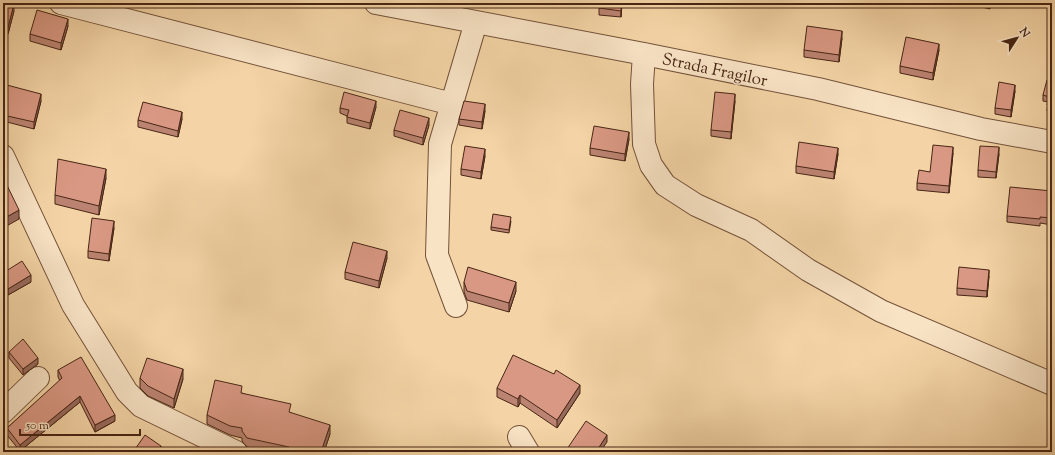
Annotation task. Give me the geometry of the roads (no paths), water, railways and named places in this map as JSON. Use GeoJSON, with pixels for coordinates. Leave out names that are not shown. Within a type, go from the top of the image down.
{"type":"FeatureCollection","features":[{"type":"Feature","properties":{"kind":"street"},"geometry":{"type":"LineString","coordinates":[[61,3],[452,104]]}},
{"type":"Feature","properties":{"kind":"street","name":"Strada Fragilor"},"geometry":{"type":"LineString","coordinates":[[376,3],[818,89],[981,129],[1052,142]]}},
{"type":"Feature","properties":{"kind":"street"},"geometry":{"type":"LineString","coordinates":[[456,306],[437,255],[440,144],[476,22]]}},
{"type":"Feature","properties":{"kind":"street"},"geometry":{"type":"LineString","coordinates":[[644,54],[642,84],[644,144],[651,165],[665,185],[696,205],[750,230],[808,270],[881,310],[1052,384]]}},
{"type":"Feature","properties":{"kind":"street"},"geometry":{"type":"LineString","coordinates":[[3,156],[73,305],[127,392],[141,406],[202,445],[236,452]]}},
{"type":"Feature","properties":{"kind":"street"},"geometry":{"type":"LineString","coordinates":[[3,412],[38,378]]}}]}
